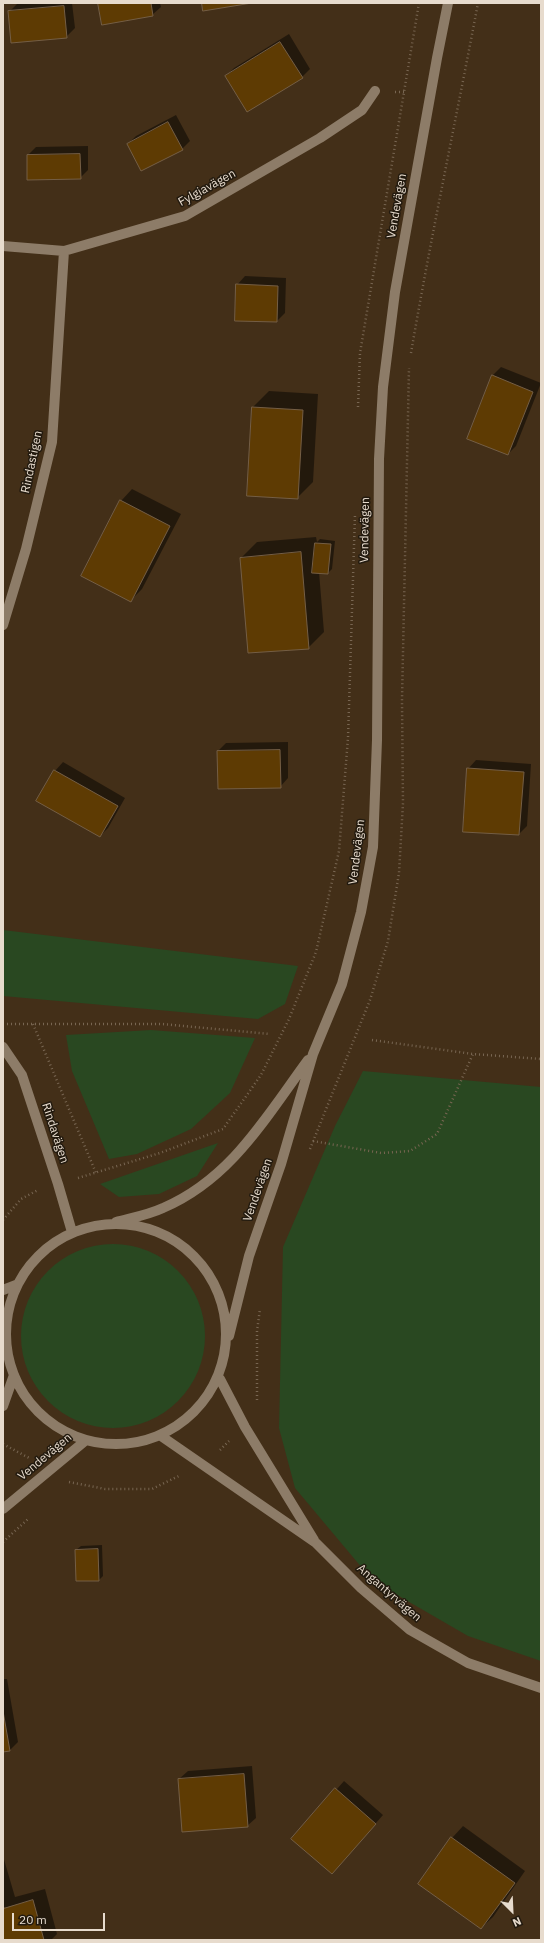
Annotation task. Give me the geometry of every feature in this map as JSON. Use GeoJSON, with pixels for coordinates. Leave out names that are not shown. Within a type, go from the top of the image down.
{"type":"FeatureCollection","features":[{"type":"Feature","properties":{"kind":"street","name":"Vendevägen"},"geometry":{"type":"LineString","coordinates":[[229,1336],[249,1256],[281,1164],[313,1054],[342,984],[362,912],[373,848],[377,740],[379,459],[383,387],[395,292],[448,3]]}},
{"type":"Feature","properties":{"kind":"street","name":"Fylgiavägen"},"geometry":{"type":"LineString","coordinates":[[3,246],[64,251],[185,216],[320,138],[362,110],[375,91]]}},
{"type":"Feature","properties":{"kind":"street","name":"Rindastigen"},"geometry":{"type":"LineString","coordinates":[[3,624],[26,549],[52,442],[64,251]]}},
{"type":"Feature","properties":{"kind":"street","name":"Rindavägen"},"geometry":{"type":"LineString","coordinates":[[3,1047],[22,1075],[58,1184],[72,1232]]}},
{"type":"Feature","properties":{"kind":"street","name":"Vendevägen"},"geometry":{"type":"LineString","coordinates":[[110,1224],[163,1209],[209,1182],[243,1149],[313,1054]]}},
{"type":"Feature","properties":{"kind":"street"},"geometry":{"type":"LineString","coordinates":[[110,1224],[141,1226],[177,1241],[204,1268],[222,1302],[229,1336],[226,1359],[220,1379],[195,1411],[161,1436],[123,1446],[85,1441],[45,1421],[20,1392],[10,1371],[6,1356],[6,1317],[16,1285],[39,1254],[72,1232],[110,1224]]}},
{"type":"Feature","properties":{"kind":"street"},"geometry":{"type":"LineString","coordinates":[[3,1290],[16,1285]]}},
{"type":"Feature","properties":{"kind":"street"},"geometry":{"type":"LineString","coordinates":[[3,1406],[10,1371]]}},
{"type":"Feature","properties":{"kind":"street","name":"Angantyrvägen"},"geometry":{"type":"LineString","coordinates":[[220,1379],[245,1427],[316,1543]]}},
{"type":"Feature","properties":{"kind":"street","name":"Angantyrvägen"},"geometry":{"type":"LineString","coordinates":[[161,1436],[316,1543],[361,1588],[410,1630],[468,1663],[541,1688]]}},
{"type":"Feature","properties":{"kind":"street","name":"Vendevägen"},"geometry":{"type":"LineString","coordinates":[[3,1509],[85,1441]]}},
{"type":"Feature","properties":{"kind":"path"},"geometry":{"type":"LineString","coordinates":[[358,408],[360,353],[419,3]]}},
{"type":"Feature","properties":{"kind":"path"},"geometry":{"type":"LineString","coordinates":[[3,1220],[20,1199],[40,1189],[160,1153],[223,1129],[261,1075],[289,1019],[316,952],[339,851],[348,738],[355,510]]}},
{"type":"Feature","properties":{"kind":"path"},"geometry":{"type":"LineString","coordinates":[[3,1024],[162,1024],[270,1034]]}},
{"type":"Feature","properties":{"kind":"path"},"geometry":{"type":"LineString","coordinates":[[33,1024],[96,1173]]}},
{"type":"Feature","properties":{"kind":"path"},"geometry":{"type":"LineString","coordinates":[[372,1040],[473,1054],[541,1059]]}},
{"type":"Feature","properties":{"kind":"path"},"geometry":{"type":"LineString","coordinates":[[313,1141],[381,1153],[410,1151],[437,1134],[473,1054]]}},
{"type":"Feature","properties":{"kind":"green space"},"geometry":{"type":"Polygon","coordinates":[[[3,930],[298,966],[285,1004],[258,1019],[3,996],[3,930]]]}},
{"type":"Feature","properties":{"kind":"green space"},"geometry":{"type":"Polygon","coordinates":[[[151,1030],[255,1038],[230,1093],[191,1129],[137,1154],[109,1159],[72,1071],[66,1035],[151,1030]]]}},
{"type":"Feature","properties":{"kind":"green space"},"geometry":{"type":"Polygon","coordinates":[[[363,1071],[541,1087],[541,1661],[468,1636],[373,1581],[295,1488],[279,1428],[283,1247],[335,1126],[363,1071]]]}},
{"type":"Feature","properties":{"kind":"green space"},"geometry":{"type":"Polygon","coordinates":[[[218,1143],[197,1176],[159,1194],[119,1197],[100,1184],[218,1143]]]}},
{"type":"Feature","properties":{"kind":"green space"},"geometry":{"type":"Polygon","coordinates":[[[113,1244],[131,1246],[148,1251],[164,1260],[178,1271],[189,1285],[198,1301],[203,1318],[205,1336],[203,1354],[198,1371],[189,1387],[178,1401],[164,1412],[148,1421],[131,1426],[113,1428],[95,1426],[78,1421],[62,1412],[48,1401],[37,1387],[28,1371],[23,1354],[21,1336],[23,1318],[28,1301],[37,1285],[48,1271],[62,1260],[78,1251],[95,1246],[113,1244]]]}},
{"type":"Feature","properties":{"kind":"building"},"geometry":{"type":"Polygon","coordinates":[[[98,3],[151,3],[153,16],[102,25],[98,3]]]}},
{"type":"Feature","properties":{"kind":"building"},"geometry":{"type":"Polygon","coordinates":[[[202,3],[252,3],[203,11],[202,3]]]}},
{"type":"Feature","properties":{"kind":"building"},"geometry":{"type":"Polygon","coordinates":[[[64,6],[67,38],[11,43],[8,11],[64,6]]]}},
{"type":"Feature","properties":{"kind":"building"},"geometry":{"type":"Polygon","coordinates":[[[280,42],[303,78],[247,112],[225,76],[280,42]]]}},
{"type":"Feature","properties":{"kind":"building"},"geometry":{"type":"Polygon","coordinates":[[[168,122],[183,150],[141,171],[127,144],[168,122]]]}},
{"type":"Feature","properties":{"kind":"building"},"geometry":{"type":"Polygon","coordinates":[[[80,154],[81,179],[27,180],[27,155],[80,154]]]}},
{"type":"Feature","properties":{"kind":"building"},"geometry":{"type":"Polygon","coordinates":[[[236,284],[278,286],[277,322],[235,321],[236,284]]]}},
{"type":"Feature","properties":{"kind":"building"},"geometry":{"type":"Polygon","coordinates":[[[492,375],[533,392],[508,455],[467,439],[492,375]]]}},
{"type":"Feature","properties":{"kind":"building"},"geometry":{"type":"Polygon","coordinates":[[[252,407],[303,410],[298,499],[247,496],[252,407]]]}},
{"type":"Feature","properties":{"kind":"building"},"geometry":{"type":"Polygon","coordinates":[[[120,500],[170,526],[131,602],[81,576],[120,500]]]}},
{"type":"Feature","properties":{"kind":"building"},"geometry":{"type":"Polygon","coordinates":[[[315,543],[331,544],[328,574],[312,573],[315,543]]]}},
{"type":"Feature","properties":{"kind":"building"},"geometry":{"type":"Polygon","coordinates":[[[301,552],[309,649],[248,653],[240,558],[301,552]]]}},
{"type":"Feature","properties":{"kind":"building"},"geometry":{"type":"Polygon","coordinates":[[[280,750],[281,788],[218,789],[217,751],[280,750]]]}},
{"type":"Feature","properties":{"kind":"building"},"geometry":{"type":"Polygon","coordinates":[[[467,768],[524,772],[519,835],[463,832],[467,768]]]}},
{"type":"Feature","properties":{"kind":"building"},"geometry":{"type":"Polygon","coordinates":[[[54,770],[118,806],[100,837],[36,801],[54,770]]]}},
{"type":"Feature","properties":{"kind":"building"},"geometry":{"type":"Polygon","coordinates":[[[98,1549],[99,1581],[76,1581],[75,1550],[98,1549]]]}},
{"type":"Feature","properties":{"kind":"building"},"geometry":{"type":"Polygon","coordinates":[[[3,1711],[10,1751],[3,1752],[3,1711]]]}},
{"type":"Feature","properties":{"kind":"building"},"geometry":{"type":"Polygon","coordinates":[[[244,1774],[248,1827],[182,1832],[178,1779],[244,1774]]]}},
{"type":"Feature","properties":{"kind":"building"},"geometry":{"type":"Polygon","coordinates":[[[335,1788],[376,1824],[332,1874],[291,1839],[335,1788]]]}},
{"type":"Feature","properties":{"kind":"building"},"geometry":{"type":"Polygon","coordinates":[[[451,1837],[515,1883],[481,1929],[418,1884],[451,1837]]]}},
{"type":"Feature","properties":{"kind":"building"},"geometry":{"type":"Polygon","coordinates":[[[33,1900],[44,1940],[3,1940],[3,1905],[4,1908],[33,1900]]]}}]}
